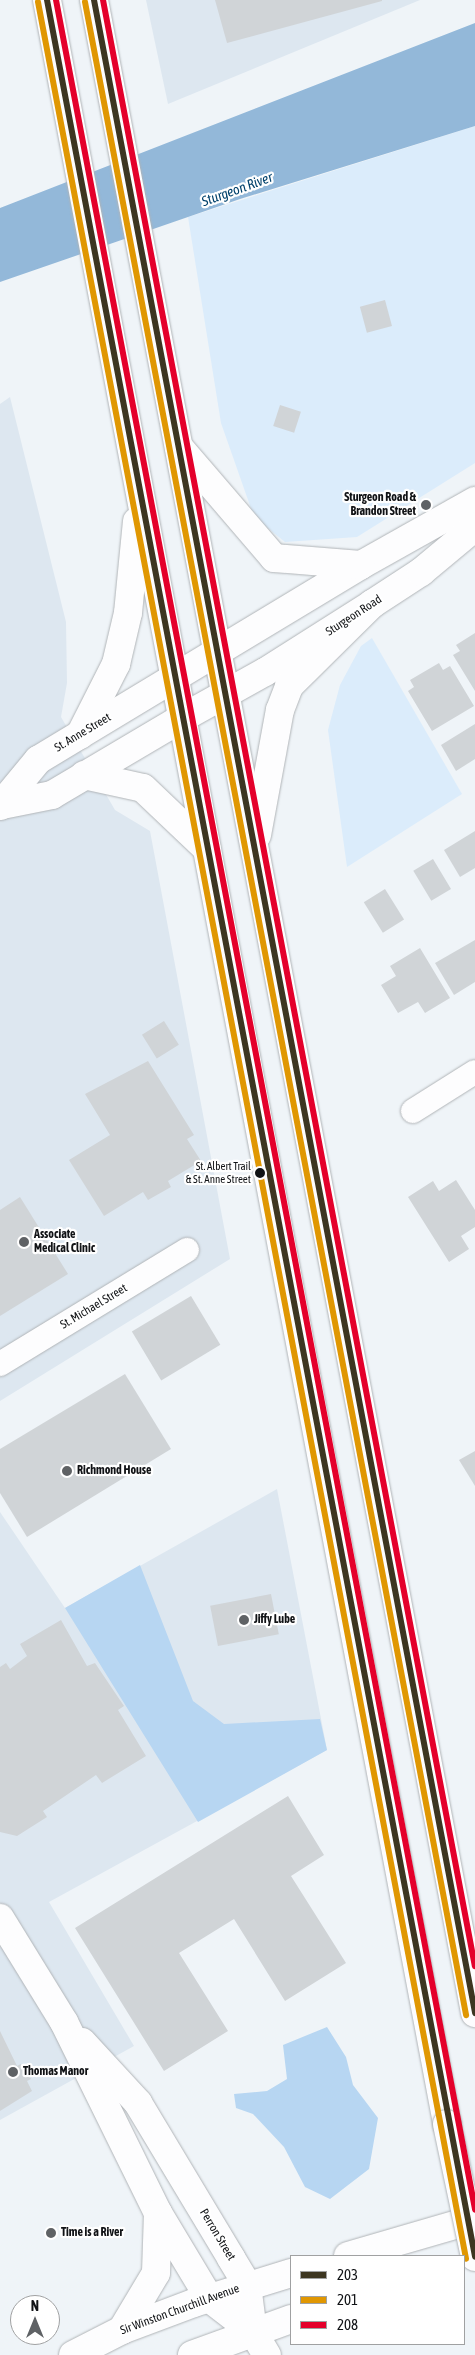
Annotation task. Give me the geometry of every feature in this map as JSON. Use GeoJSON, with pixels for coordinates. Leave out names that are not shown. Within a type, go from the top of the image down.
{"type":"FeatureCollection","features":[{"type":"Feature","properties":{"kind":"main road"},"geometry":{"type":"LineString","coordinates":[[27,0],[50,13],[139,492],[177,676],[207,849],[447,2124],[475,2257]]}},
{"type":"Feature","properties":{"kind":"main road"},"geometry":{"type":"LineString","coordinates":[[94,0],[475,2013]]}},
{"type":"Feature","properties":{"kind":"main road"},"geometry":{"type":"LineString","coordinates":[[178,446],[274,558],[360,565]]}},
{"type":"Feature","properties":{"kind":"main road"},"geometry":{"type":"LineString","coordinates":[[80,735],[116,664],[128,613],[139,492]]}},
{"type":"Feature","properties":{"kind":"main road"},"geometry":{"type":"LineString","coordinates":[[217,651],[360,565],[475,501]]}},
{"type":"Feature","properties":{"kind":"main road","name":"Sturgeon Road"},"geometry":{"type":"LineString","coordinates":[[184,717],[372,604],[421,572],[475,527]]}},
{"type":"Feature","properties":{"kind":"main road"},"geometry":{"type":"LineString","coordinates":[[255,847],[280,710],[289,686],[372,604]]}},
{"type":"Feature","properties":{"kind":"main road","name":"St. Anne Street"},"geometry":{"type":"LineString","coordinates":[[1,806],[38,760],[217,651]]}},
{"type":"Feature","properties":{"kind":"main road","name":"St. Anne Street"},"geometry":{"type":"LineString","coordinates":[[1,806],[52,795],[84,774],[184,717]]}},
{"type":"Feature","properties":{"kind":"main road"},"geometry":{"type":"LineString","coordinates":[[84,774],[143,788],[207,849]]}},
{"type":"Feature","properties":{"kind":"main road","name":"Perron Street"},"geometry":{"type":"LineString","coordinates":[[0,1918],[64,2022],[158,2212],[209,2298],[253,2332]]}},
{"type":"Feature","properties":{"kind":"main road","name":"Perron Street"},"geometry":{"type":"LineString","coordinates":[[64,2022],[138,2103],[247,2285],[253,2332]]}},
{"type":"Feature","properties":{"kind":"main road"},"geometry":{"type":"LineString","coordinates":[[122,2330],[156,2273],[158,2212]]}},
{"type":"Feature","properties":{"kind":"main road"},"geometry":{"type":"LineString","coordinates":[[351,2255],[475,2219]]}},
{"type":"Feature","properties":{"kind":"main road","name":"Sir Winston Churchill Avenue"},"geometry":{"type":"LineString","coordinates":[[73,2355],[122,2330],[247,2285],[290,2273]]}},
{"type":"Feature","properties":{"kind":"main road"},"geometry":{"type":"LineString","coordinates":[[192,2355],[290,2320]]}},
{"type":"Feature","properties":{"kind":"main road"},"geometry":{"type":"LineString","coordinates":[[253,2332],[267,2355]]}},
{"type":"Feature","properties":{"kind":"street"},"geometry":{"type":"LineString","coordinates":[[413,1111],[475,1072]]}},
{"type":"Feature","properties":{"kind":"street","name":"St. Michael Street"},"geometry":{"type":"LineString","coordinates":[[0,1364],[188,1250]]}},
{"type":"Feature","properties":{"kind":"shaded area"},"geometry":{"type":"Polygon","coordinates":[[[146,0],[420,0],[168,104],[146,0]]]}},
{"type":"Feature","properties":{"kind":"shaded area"},"geometry":{"type":"Polygon","coordinates":[[[475,126],[475,463],[357,537],[285,542],[254,517],[221,423],[188,217],[475,126]]]}},
{"type":"Feature","properties":{"kind":"shaded area"},"geometry":{"type":"Polygon","coordinates":[[[10,397],[66,622],[67,683],[61,717],[115,810],[150,831],[230,1259],[0,1401],[0,404],[10,397]]]}},
{"type":"Feature","properties":{"kind":"shaded area"},"geometry":{"type":"Polygon","coordinates":[[[372,638],[462,794],[347,867],[328,730],[340,685],[361,646],[372,638]]]}},
{"type":"Feature","properties":{"kind":"shaded area"},"geometry":{"type":"Polygon","coordinates":[[[277,1489],[327,1750],[49,1902],[134,2046],[0,2120],[0,1512],[65,1608],[277,1489]]]}},
{"type":"Feature","properties":{"kind":"shaded area"},"geometry":{"type":"Polygon","coordinates":[[[140,1565],[193,1701],[224,1724],[320,1719],[327,1750],[198,1822],[65,1608],[140,1565]]]}},
{"type":"Feature","properties":{"kind":"shaded area"},"geometry":{"type":"Polygon","coordinates":[[[327,2027],[346,2057],[353,2085],[378,2118],[369,2169],[330,2199],[305,2187],[284,2147],[253,2114],[236,2108],[234,2094],[267,2091],[287,2079],[283,2045],[327,2027]]]}},
{"type":"Feature","properties":{"kind":"water","name":"Sturgeon River"},"geometry":{"type":"Polygon","coordinates":[[[475,23],[475,126],[240,199],[0,282],[0,208],[475,23]]]}},
{"type":"Feature","properties":{"kind":"building"},"geometry":{"type":"Polygon","coordinates":[[[215,0],[382,0],[382,1],[227,43],[215,0]]]}},
{"type":"Feature","properties":{"kind":"building"},"geometry":{"type":"Polygon","coordinates":[[[385,300],[392,326],[367,333],[360,307],[385,300]]]}},
{"type":"Feature","properties":{"kind":"building"},"geometry":{"type":"Polygon","coordinates":[[[280,405],[301,412],[294,433],[273,426],[280,405]]]}},
{"type":"Feature","properties":{"kind":"building"},"geometry":{"type":"Polygon","coordinates":[[[475,633],[475,691],[453,655],[460,651],[456,645],[475,633]]]}},
{"type":"Feature","properties":{"kind":"building"},"geometry":{"type":"Polygon","coordinates":[[[439,663],[443,670],[450,666],[474,706],[432,731],[408,691],[414,687],[410,680],[439,663]]]}},
{"type":"Feature","properties":{"kind":"building"},"geometry":{"type":"Polygon","coordinates":[[[475,724],[475,759],[456,771],[441,745],[475,724]]]}},
{"type":"Feature","properties":{"kind":"building"},"geometry":{"type":"Polygon","coordinates":[[[475,831],[475,868],[460,877],[444,850],[475,831]]]}},
{"type":"Feature","properties":{"kind":"building"},"geometry":{"type":"Polygon","coordinates":[[[433,859],[451,889],[431,901],[413,871],[433,859]]]}},
{"type":"Feature","properties":{"kind":"building"},"geometry":{"type":"Polygon","coordinates":[[[385,889],[404,920],[383,933],[364,902],[385,889]]]}},
{"type":"Feature","properties":{"kind":"building"},"geometry":{"type":"Polygon","coordinates":[[[475,940],[475,982],[454,995],[435,963],[475,940]]]}},
{"type":"Feature","properties":{"kind":"building"},"geometry":{"type":"Polygon","coordinates":[[[420,948],[450,998],[425,1013],[418,1002],[398,1013],[381,985],[396,976],[390,966],[420,948]]]}},
{"type":"Feature","properties":{"kind":"building"},"geometry":{"type":"Polygon","coordinates":[[[164,1021],[179,1045],[157,1059],[142,1035],[164,1021]]]}},
{"type":"Feature","properties":{"kind":"building"},"geometry":{"type":"Polygon","coordinates":[[[148,1061],[194,1135],[187,1139],[201,1161],[168,1181],[171,1187],[148,1200],[143,1192],[104,1216],[69,1160],[110,1135],[85,1094],[148,1061]]]}},
{"type":"Feature","properties":{"kind":"building"},"geometry":{"type":"Polygon","coordinates":[[[456,1180],[475,1210],[475,1227],[461,1236],[469,1249],[449,1262],[408,1197],[433,1181],[439,1191],[456,1180]]]}},
{"type":"Feature","properties":{"kind":"building","name":"Associate Medical Clinic"},"geometry":{"type":"Polygon","coordinates":[[[20,1197],[68,1274],[0,1316],[0,1210],[20,1197]]]}},
{"type":"Feature","properties":{"kind":"building"},"geometry":{"type":"Polygon","coordinates":[[[191,1296],[220,1345],[161,1380],[132,1332],[191,1296]]]}},
{"type":"Feature","properties":{"kind":"building","name":"Richmond House"},"geometry":{"type":"Polygon","coordinates":[[[125,1374],[171,1449],[27,1537],[0,1493],[0,1449],[125,1374]]]}},
{"type":"Feature","properties":{"kind":"building"},"geometry":{"type":"Polygon","coordinates":[[[475,1451],[475,1486],[459,1460],[475,1451]]]}},
{"type":"Feature","properties":{"kind":"building","name":"Jiffy Lube"},"geometry":{"type":"Polygon","coordinates":[[[271,1594],[279,1634],[218,1646],[210,1606],[271,1594]]]}},
{"type":"Feature","properties":{"kind":"building"},"geometry":{"type":"Polygon","coordinates":[[[61,1620],[87,1666],[95,1663],[124,1706],[118,1710],[146,1756],[102,1783],[96,1775],[43,1811],[47,1817],[17,1836],[0,1832],[0,1667],[6,1663],[10,1669],[27,1656],[20,1644],[61,1620]]]}},
{"type":"Feature","properties":{"kind":"building"},"geometry":{"type":"Polygon","coordinates":[[[288,1796],[324,1855],[291,1876],[346,1963],[285,2001],[234,1919],[179,1953],[228,2031],[164,2071],[75,1928],[288,1796]]]}},
{"type":"Feature","properties":{"kind":"building","name":"Thomas Manor"},"geometry":{"type":"Polygon","coordinates":[[[0,2031],[17,2066],[21,2064],[31,2079],[27,2081],[32,2091],[0,2111],[0,2031]]]}},
{"type":"Feature","properties":{"kind":"transit line","name":"203"},"geometry":{"type":"LineString","coordinates":[[47,0],[475,2257]]}},
{"type":"Feature","properties":{"kind":"transit line","name":"208"},"geometry":{"type":"LineString","coordinates":[[56,0],[475,2210]]}},
{"type":"Feature","properties":{"kind":"transit line","name":"203"},"geometry":{"type":"LineString","coordinates":[[94,0],[475,2013]]}},
{"type":"Feature","properties":{"kind":"transit line","name":"208"},"geometry":{"type":"LineString","coordinates":[[103,0],[475,1966]]}},
{"type":"Feature","properties":{"kind":"transit line","name":"201"},"geometry":{"type":"LineString","coordinates":[[38,2],[466,2259]]}},
{"type":"Feature","properties":{"kind":"transit line","name":"201"},"geometry":{"type":"LineString","coordinates":[[85,2],[466,2015]]}},
{"type":"Feature","properties":{"kind":"place","name":"Sturgeon Road & Brandon Street"},"geometry":{"type":"Point","coordinates":[426,505]}},
{"type":"Feature","properties":{"kind":"place","name":"St. Albert Trail & St. Anne Street"},"geometry":{"type":"Point","coordinates":[260,1173]}},
{"type":"Feature","properties":{"kind":"place","name":"Associate Medical Clinic"},"geometry":{"type":"Point","coordinates":[24,1242]}},
{"type":"Feature","properties":{"kind":"place","name":"Richmond House"},"geometry":{"type":"Point","coordinates":[67,1471]}},
{"type":"Feature","properties":{"kind":"place","name":"Jiffy Lube"},"geometry":{"type":"Point","coordinates":[244,1620]}},
{"type":"Feature","properties":{"kind":"place","name":"Thomas Manor"},"geometry":{"type":"Point","coordinates":[13,2072]}},
{"type":"Feature","properties":{"kind":"place","name":"Time is a River"},"geometry":{"type":"Point","coordinates":[51,2233]}}]}
